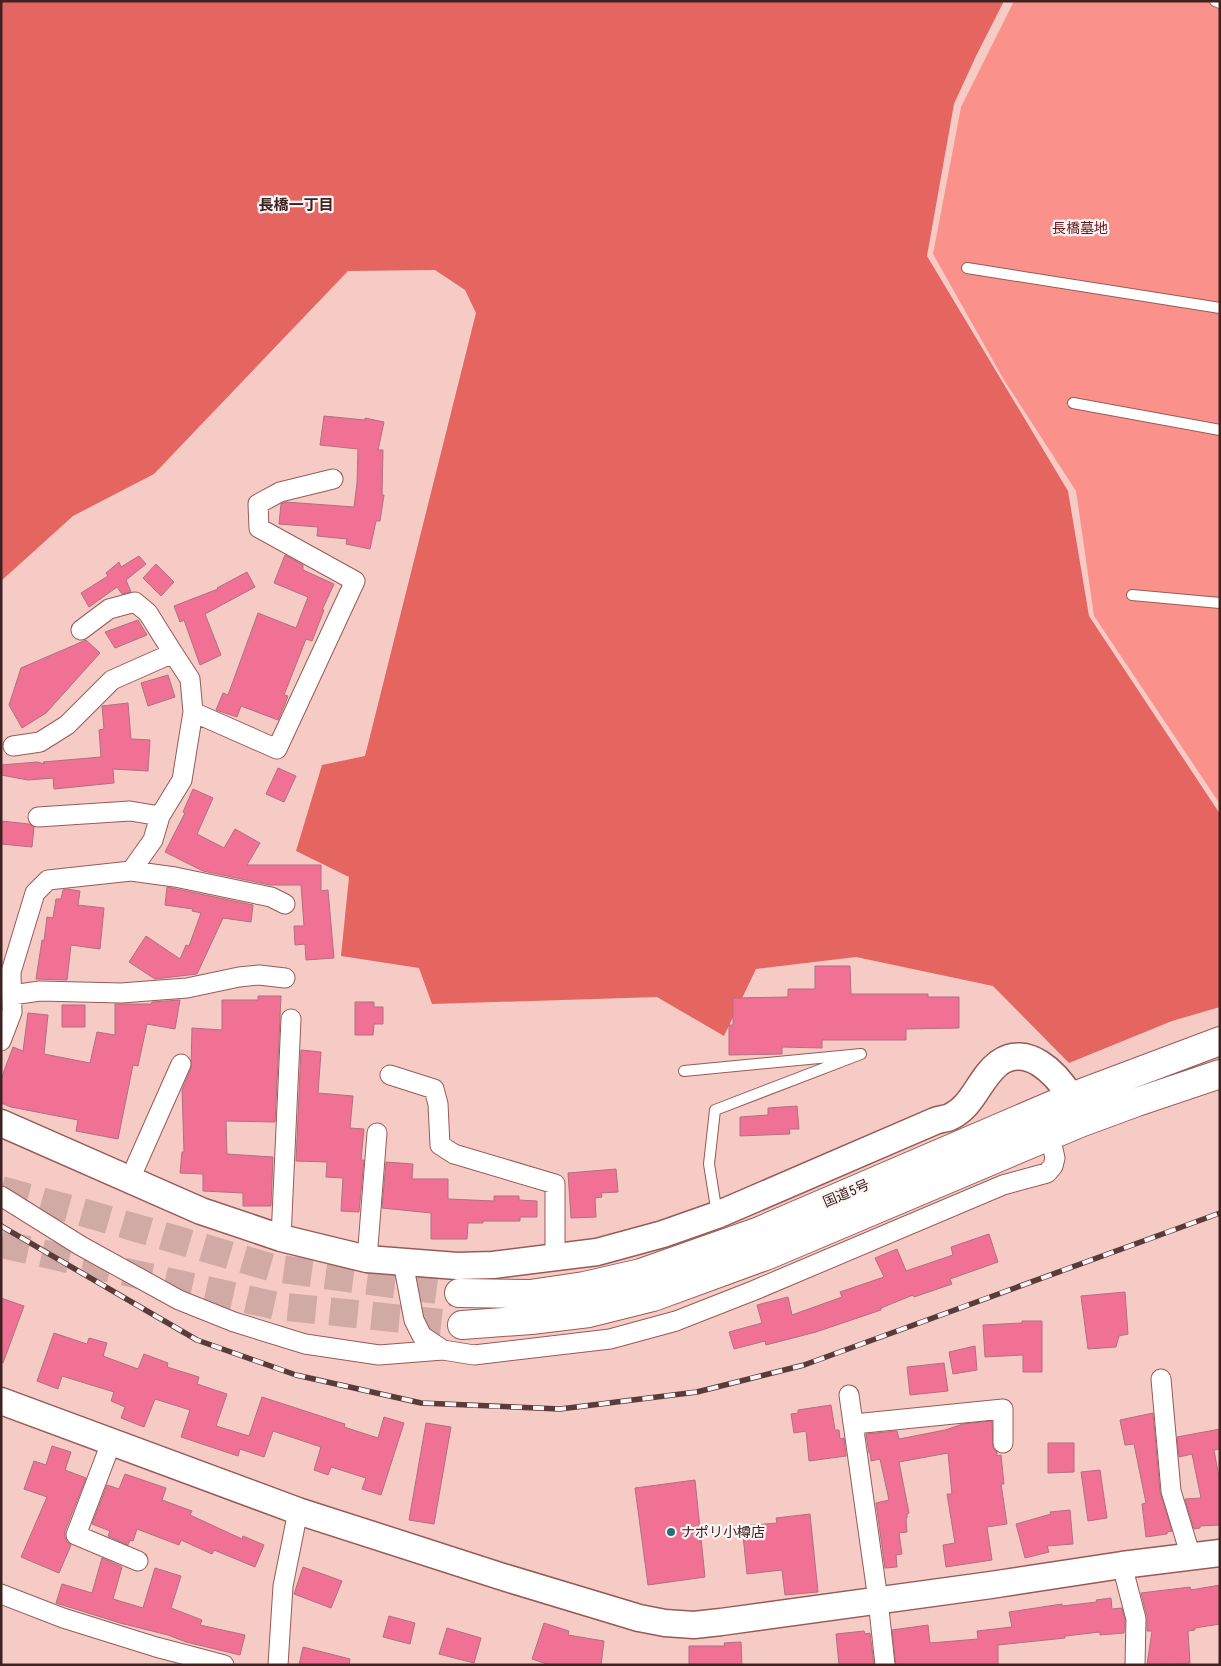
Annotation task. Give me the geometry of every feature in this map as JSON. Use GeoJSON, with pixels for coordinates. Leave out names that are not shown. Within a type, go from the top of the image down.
{"type":"FeatureCollection","features":[{"type":"Feature","properties":{"kind":"highway","name":"国道5号"},"geometry":{"type":"LineString","coordinates":[[459,1293],[530,1294],[584,1286],[642,1273],[756,1232],[1071,1097],[1220,1041]]}},
{"type":"Feature","properties":{"kind":"highway","name":"国道5号"},"geometry":{"type":"LineString","coordinates":[[462,1325],[531,1320],[589,1313],[653,1297],[768,1256],[1080,1123],[1220,1074]]}},
{"type":"Feature","properties":{"kind":"street"},"geometry":{"type":"LineString","coordinates":[[193,712],[277,749],[355,582],[259,528],[258,504],[280,492],[333,479]]}},
{"type":"Feature","properties":{"kind":"street"},"geometry":{"type":"LineString","coordinates":[[81,630],[109,609],[135,602],[148,613],[190,679],[193,712],[182,780],[160,816],[153,840],[131,871]]}},
{"type":"Feature","properties":{"kind":"street"},"geometry":{"type":"LineString","coordinates":[[13,746],[40,742],[67,725],[112,680],[174,653]]}},
{"type":"Feature","properties":{"kind":"street"},"geometry":{"type":"LineString","coordinates":[[38,817],[130,811],[160,816]]}},
{"type":"Feature","properties":{"kind":"street"},"geometry":{"type":"LineString","coordinates":[[1,1042],[12,1012],[10,972],[35,893],[48,880],[131,871],[175,877],[271,897],[285,904]]}},
{"type":"Feature","properties":{"kind":"street"},"geometry":{"type":"LineString","coordinates":[[12,995],[40,991],[121,993],[186,988],[239,977],[259,975],[285,978]]}},
{"type":"Feature","properties":{"kind":"street"},"geometry":{"type":"LineString","coordinates":[[281,1238],[291,1019]]}},
{"type":"Feature","properties":{"kind":"street"},"geometry":{"type":"LineString","coordinates":[[1,1122],[201,1211],[281,1238],[367,1258],[457,1266],[493,1265],[597,1252],[663,1234],[718,1215],[935,1120],[950,1117],[968,1104],[993,1069],[1000,1063],[1012,1058],[1027,1057],[1042,1064],[1071,1097],[1080,1123]]}},
{"type":"Feature","properties":{"kind":"street"},"geometry":{"type":"LineString","coordinates":[[130,1179],[181,1064]]}},
{"type":"Feature","properties":{"kind":"street"},"geometry":{"type":"LineString","coordinates":[[390,1075],[434,1089],[438,1104],[440,1145],[454,1154],[555,1184],[555,1258]]}},
{"type":"Feature","properties":{"kind":"street"},"geometry":{"type":"LineString","coordinates":[[367,1258],[377,1133]]}},
{"type":"Feature","properties":{"kind":"street"},"geometry":{"type":"LineString","coordinates":[[1,1196],[81,1246],[171,1296],[234,1322],[305,1344],[379,1356],[443,1350],[474,1355],[610,1339],[676,1321],[755,1290],[1003,1185],[1047,1173],[1053,1166],[1055,1158],[1050,1136]]}},
{"type":"Feature","properties":{"kind":"street"},"geometry":{"type":"LineString","coordinates":[[403,1262],[414,1320],[422,1336],[443,1350]]}},
{"type":"Feature","properties":{"kind":"street"},"geometry":{"type":"LineString","coordinates":[[1161,1379],[1171,1491],[1191,1556]]}},
{"type":"Feature","properties":{"kind":"street"},"geometry":{"type":"LineString","coordinates":[[850,1395],[885,1665]]}},
{"type":"Feature","properties":{"kind":"street"},"geometry":{"type":"LineString","coordinates":[[1,1401],[298,1511],[540,1588],[639,1618],[665,1623],[694,1625],[721,1622],[1122,1565],[1220,1553]]}},
{"type":"Feature","properties":{"kind":"street"},"geometry":{"type":"LineString","coordinates":[[854,1424],[1003,1409],[1003,1443]]}},
{"type":"Feature","properties":{"kind":"street"},"geometry":{"type":"LineString","coordinates":[[111,1443],[76,1535],[138,1561]]}},
{"type":"Feature","properties":{"kind":"street"},"geometry":{"type":"LineString","coordinates":[[278,1665],[283,1586],[298,1511]]}},
{"type":"Feature","properties":{"kind":"street"},"geometry":{"type":"LineString","coordinates":[[1122,1565],[1136,1620],[1134,1665]]}},
{"type":"Feature","properties":{"kind":"street"},"geometry":{"type":"LineString","coordinates":[[1,1594],[63,1618],[156,1647],[224,1665]]}},
{"type":"Feature","properties":{"kind":"lane"},"geometry":{"type":"LineString","coordinates":[[1215,1],[1220,3]]}},
{"type":"Feature","properties":{"kind":"lane"},"geometry":{"type":"LineString","coordinates":[[967,268],[1220,308]]}},
{"type":"Feature","properties":{"kind":"lane"},"geometry":{"type":"LineString","coordinates":[[1073,403],[1220,430]]}},
{"type":"Feature","properties":{"kind":"lane"},"geometry":{"type":"LineString","coordinates":[[1132,595],[1220,603]]}},
{"type":"Feature","properties":{"kind":"lane"},"geometry":{"type":"LineString","coordinates":[[684,1070],[861,1054],[715,1110],[709,1164],[718,1215]]}},
{"type":"Feature","properties":{"kind":"green space","name":"長橋墓地"},"geometry":{"type":"Polygon","coordinates":[[[1014,1],[1220,1],[1220,804],[1094,616],[1076,491],[1004,380],[933,254],[961,107],[1014,1]]]}},
{"type":"Feature","properties":{"kind":"shaded area"},"geometry":{"type":"Polygon","coordinates":[[[1,1],[1004,1],[954,104],[927,256],[1068,491],[1089,616],[1220,814],[1220,1007],[1172,1021],[1069,1063],[993,986],[856,957],[756,969],[724,1036],[657,997],[432,1004],[419,968],[341,956],[349,877],[296,851],[322,765],[365,756],[476,313],[465,290],[435,270],[348,271],[154,474],[73,516],[1,581],[1,1]]]}},
{"type":"Feature","properties":{"kind":"building"},"geometry":{"type":"Polygon","coordinates":[[[324,416],[365,420],[365,418],[384,422],[378,450],[383,450],[382,495],[384,495],[380,521],[376,521],[370,549],[346,544],[347,539],[317,536],[318,527],[279,524],[281,504],[286,502],[354,507],[358,449],[320,445],[324,416]]]}},
{"type":"Feature","properties":{"kind":"building"},"geometry":{"type":"Polygon","coordinates":[[[285,555],[303,565],[303,570],[334,584],[322,610],[324,610],[312,641],[306,639],[284,695],[288,696],[278,720],[241,706],[237,717],[216,710],[223,693],[228,695],[258,613],[296,628],[308,597],[274,583],[285,555]]]}},
{"type":"Feature","properties":{"kind":"building"},"geometry":{"type":"Polygon","coordinates":[[[139,556],[146,564],[126,580],[131,592],[122,594],[117,587],[89,607],[81,593],[108,576],[106,573],[119,562],[121,567],[139,556]]]}},
{"type":"Feature","properties":{"kind":"building"},"geometry":{"type":"Polygon","coordinates":[[[156,564],[174,582],[161,596],[143,578],[156,564]]]}},
{"type":"Feature","properties":{"kind":"building"},"geometry":{"type":"Polygon","coordinates":[[[247,572],[255,587],[205,614],[221,655],[200,665],[184,620],[180,622],[174,606],[218,589],[247,572]]]}},
{"type":"Feature","properties":{"kind":"building"},"geometry":{"type":"Polygon","coordinates":[[[138,620],[147,635],[115,648],[105,632],[138,620]]]}},
{"type":"Feature","properties":{"kind":"building"},"geometry":{"type":"Polygon","coordinates":[[[86,640],[100,653],[46,713],[22,728],[9,705],[21,668],[86,640]]]}},
{"type":"Feature","properties":{"kind":"building"},"geometry":{"type":"Polygon","coordinates":[[[168,675],[175,697],[148,706],[141,683],[168,675]]]}},
{"type":"Feature","properties":{"kind":"building"},"geometry":{"type":"Polygon","coordinates":[[[128,703],[131,739],[150,740],[148,771],[113,769],[114,783],[54,789],[53,778],[28,780],[1,775],[1,765],[37,762],[45,764],[43,762],[101,757],[99,730],[104,729],[102,706],[128,703]]]}},
{"type":"Feature","properties":{"kind":"building"},"geometry":{"type":"Polygon","coordinates":[[[278,768],[296,776],[284,802],[266,794],[278,768]]]}},
{"type":"Feature","properties":{"kind":"building"},"geometry":{"type":"Polygon","coordinates":[[[193,789],[213,798],[197,834],[224,848],[235,829],[260,843],[247,865],[321,865],[321,891],[328,890],[334,958],[306,960],[305,944],[295,945],[294,926],[304,926],[301,885],[270,885],[203,871],[165,852],[185,813],[183,812],[193,789]]]}},
{"type":"Feature","properties":{"kind":"building"},"geometry":{"type":"Polygon","coordinates":[[[1,821],[29,824],[34,827],[32,847],[1,844],[1,821]]]}},
{"type":"Feature","properties":{"kind":"building"},"geometry":{"type":"Polygon","coordinates":[[[167,887],[253,905],[251,922],[223,918],[197,974],[155,979],[129,962],[146,936],[180,959],[186,945],[189,946],[201,913],[192,911],[193,909],[165,905],[167,887]]]}},
{"type":"Feature","properties":{"kind":"building"},"geometry":{"type":"Polygon","coordinates":[[[63,890],[80,891],[78,905],[104,908],[100,949],[71,945],[67,980],[36,979],[47,917],[53,918],[56,899],[61,899],[63,890]]]}},
{"type":"Feature","properties":{"kind":"building"},"geometry":{"type":"Polygon","coordinates":[[[815,966],[850,966],[851,994],[928,994],[928,997],[959,997],[959,1028],[906,1029],[906,1040],[822,1040],[822,1048],[782,1047],[782,1054],[729,1055],[729,1025],[733,1025],[733,998],[788,997],[788,989],[815,989],[815,966]]]}},
{"type":"Feature","properties":{"kind":"building"},"geometry":{"type":"Polygon","coordinates":[[[258,996],[281,996],[275,1122],[226,1121],[227,1154],[273,1157],[271,1206],[243,1206],[243,1193],[203,1191],[203,1174],[180,1173],[182,1152],[184,1152],[182,1090],[191,1068],[192,1028],[222,1030],[222,1000],[258,1000],[258,996]]]}},
{"type":"Feature","properties":{"kind":"building"},"geometry":{"type":"Polygon","coordinates":[[[180,1000],[175,1029],[147,1024],[138,1066],[133,1065],[118,1139],[76,1131],[78,1120],[11,1107],[1,1103],[1,1079],[13,1047],[23,1051],[28,1013],[48,1015],[44,1054],[90,1063],[97,1032],[115,1035],[115,1004],[151,1004],[152,1002],[180,1000]]]}},
{"type":"Feature","properties":{"kind":"building"},"geometry":{"type":"Polygon","coordinates":[[[355,1002],[374,1002],[374,1007],[383,1007],[383,1024],[374,1024],[373,1035],[355,1035],[355,1002]]]}},
{"type":"Feature","properties":{"kind":"building"},"geometry":{"type":"Polygon","coordinates":[[[62,1005],[85,1005],[85,1027],[62,1027],[62,1005]]]}},
{"type":"Feature","properties":{"kind":"building"},"geometry":{"type":"Polygon","coordinates":[[[301,1050],[321,1052],[318,1093],[353,1096],[350,1128],[364,1129],[361,1160],[364,1160],[359,1212],[341,1211],[343,1178],[326,1177],[327,1162],[296,1161],[301,1050]]]}},
{"type":"Feature","properties":{"kind":"building"},"geometry":{"type":"Polygon","coordinates":[[[797,1106],[799,1129],[789,1129],[790,1134],[740,1136],[740,1117],[768,1115],[768,1108],[797,1106]]]}},
{"type":"Feature","properties":{"kind":"building"},"geometry":{"type":"Polygon","coordinates":[[[386,1162],[413,1164],[412,1179],[448,1179],[448,1199],[494,1201],[494,1196],[519,1196],[519,1200],[537,1201],[537,1217],[520,1217],[520,1221],[468,1223],[467,1239],[431,1239],[431,1213],[382,1208],[386,1162]]]}},
{"type":"Feature","properties":{"kind":"building"},"geometry":{"type":"Polygon","coordinates":[[[616,1169],[618,1192],[601,1193],[602,1197],[595,1198],[596,1217],[571,1218],[568,1173],[616,1169]]]}},
{"type":"Feature","properties":{"kind":"building"},"geometry":{"type":"Polygon","coordinates":[[[989,1234],[998,1262],[950,1279],[952,1284],[914,1297],[913,1295],[881,1308],[881,1310],[816,1332],[766,1345],[765,1341],[734,1349],[729,1332],[762,1323],[757,1305],[788,1297],[792,1315],[842,1297],[840,1292],[884,1277],[875,1258],[897,1249],[906,1271],[953,1255],[951,1247],[989,1234]]]}},
{"type":"Feature","properties":{"kind":"building"},"geometry":{"type":"Polygon","coordinates":[[[1125,1292],[1128,1334],[1119,1336],[1116,1347],[1088,1349],[1081,1296],[1125,1292]]]}},
{"type":"Feature","properties":{"kind":"building"},"geometry":{"type":"Polygon","coordinates":[[[1,1298],[24,1306],[3,1363],[1,1363],[1,1298]]]}},
{"type":"Feature","properties":{"kind":"building"},"geometry":{"type":"Polygon","coordinates":[[[1022,1321],[1042,1321],[1042,1372],[1023,1372],[1023,1355],[985,1357],[983,1325],[1022,1323],[1022,1321]]]}},
{"type":"Feature","properties":{"kind":"building"},"geometry":{"type":"Polygon","coordinates":[[[54,1333],[87,1344],[89,1338],[107,1343],[103,1356],[138,1369],[144,1354],[168,1363],[167,1367],[199,1377],[197,1384],[227,1394],[216,1426],[249,1436],[262,1397],[345,1424],[344,1427],[378,1438],[384,1417],[404,1423],[381,1495],[362,1489],[366,1478],[331,1467],[328,1475],[314,1470],[321,1447],[273,1431],[264,1457],[240,1449],[238,1456],[181,1437],[190,1410],[155,1399],[144,1427],[121,1418],[125,1407],[111,1401],[114,1392],[62,1376],[58,1389],[37,1381],[54,1333]]]}},
{"type":"Feature","properties":{"kind":"building"},"geometry":{"type":"Polygon","coordinates":[[[975,1346],[977,1370],[953,1374],[949,1352],[975,1346]]]}},
{"type":"Feature","properties":{"kind":"building"},"geometry":{"type":"Polygon","coordinates":[[[944,1363],[948,1391],[910,1395],[907,1367],[944,1363]]]}},
{"type":"Feature","properties":{"kind":"building"},"geometry":{"type":"Polygon","coordinates":[[[831,1405],[835,1430],[839,1430],[840,1439],[844,1438],[846,1456],[809,1461],[806,1431],[794,1433],[791,1414],[798,1413],[798,1410],[831,1405]]]}},
{"type":"Feature","properties":{"kind":"building"},"geometry":{"type":"Polygon","coordinates":[[[1153,1413],[1160,1492],[1172,1531],[1167,1532],[1167,1534],[1146,1537],[1142,1504],[1146,1503],[1134,1444],[1125,1445],[1120,1420],[1153,1413]]]}},
{"type":"Feature","properties":{"kind":"building"},"geometry":{"type":"Polygon","coordinates":[[[992,1421],[993,1448],[997,1452],[997,1456],[1001,1455],[1004,1484],[1001,1484],[1007,1524],[987,1527],[992,1560],[946,1567],[943,1545],[955,1543],[947,1494],[952,1494],[948,1453],[899,1462],[909,1513],[906,1518],[907,1532],[899,1533],[902,1554],[896,1555],[897,1567],[885,1568],[876,1503],[889,1500],[880,1459],[871,1461],[866,1434],[897,1431],[899,1439],[945,1430],[963,1424],[992,1421]]]}},
{"type":"Feature","properties":{"kind":"building"},"geometry":{"type":"Polygon","coordinates":[[[426,1423],[451,1427],[434,1524],[409,1520],[426,1423]]]}},
{"type":"Feature","properties":{"kind":"building"},"geometry":{"type":"Polygon","coordinates":[[[1220,1429],[1220,1449],[1214,1450],[1220,1483],[1220,1525],[1200,1526],[1200,1528],[1194,1529],[1185,1499],[1201,1498],[1192,1454],[1179,1457],[1177,1437],[1220,1429]]]}},
{"type":"Feature","properties":{"kind":"building"},"geometry":{"type":"Polygon","coordinates":[[[1048,1443],[1074,1443],[1074,1472],[1048,1473],[1048,1443]]]}},
{"type":"Feature","properties":{"kind":"building"},"geometry":{"type":"Polygon","coordinates":[[[52,1446],[71,1452],[65,1470],[86,1478],[65,1531],[67,1542],[71,1545],[59,1573],[21,1557],[47,1497],[24,1489],[34,1461],[46,1465],[52,1446]]]}},
{"type":"Feature","properties":{"kind":"building"},"geometry":{"type":"Polygon","coordinates":[[[1100,1470],[1107,1518],[1088,1521],[1081,1472],[1100,1470]]]}},
{"type":"Feature","properties":{"kind":"building"},"geometry":{"type":"Polygon","coordinates":[[[125,1474],[166,1488],[162,1500],[192,1511],[190,1515],[242,1539],[243,1536],[264,1545],[255,1567],[214,1550],[212,1554],[181,1540],[179,1545],[137,1529],[133,1541],[130,1540],[128,1545],[108,1536],[110,1531],[92,1524],[107,1485],[119,1489],[125,1474]]]}},
{"type":"Feature","properties":{"kind":"building","name":"ナポリ小樽店"},"geometry":{"type":"Polygon","coordinates":[[[695,1480],[705,1577],[648,1585],[635,1488],[695,1480]]]}},
{"type":"Feature","properties":{"kind":"building"},"geometry":{"type":"Polygon","coordinates":[[[1070,1510],[1073,1544],[1047,1546],[1049,1552],[1025,1558],[1016,1524],[1051,1514],[1050,1512],[1070,1510]]]}},
{"type":"Feature","properties":{"kind":"building"},"geometry":{"type":"Polygon","coordinates":[[[810,1514],[818,1592],[785,1595],[782,1570],[747,1574],[742,1526],[777,1523],[776,1518],[810,1514]]]}},
{"type":"Feature","properties":{"kind":"building"},"geometry":{"type":"Polygon","coordinates":[[[102,1558],[122,1567],[113,1599],[143,1608],[155,1568],[181,1576],[171,1608],[202,1620],[200,1625],[245,1635],[240,1655],[186,1642],[168,1635],[120,1623],[56,1603],[62,1584],[92,1593],[102,1558]]]}},
{"type":"Feature","properties":{"kind":"building"},"geometry":{"type":"Polygon","coordinates":[[[303,1567],[342,1581],[331,1608],[294,1594],[303,1567]]]}},
{"type":"Feature","properties":{"kind":"building"},"geometry":{"type":"Polygon","coordinates":[[[1220,1585],[1220,1624],[1188,1631],[1190,1663],[1147,1665],[1152,1631],[1147,1631],[1147,1616],[1141,1593],[1190,1587],[1191,1590],[1220,1585]]]}},
{"type":"Feature","properties":{"kind":"building"},"geometry":{"type":"Polygon","coordinates":[[[1111,1598],[1112,1609],[1122,1608],[1125,1620],[1124,1633],[1100,1635],[1100,1632],[1065,1636],[1065,1638],[998,1645],[998,1665],[896,1665],[892,1630],[928,1625],[930,1643],[978,1639],[977,1631],[1012,1627],[1009,1612],[1062,1604],[1062,1606],[1097,1602],[1096,1600],[1111,1598]]]}},
{"type":"Feature","properties":{"kind":"building"},"geometry":{"type":"Polygon","coordinates":[[[389,1616],[415,1623],[410,1644],[383,1637],[389,1616]]]}},
{"type":"Feature","properties":{"kind":"building"},"geometry":{"type":"Polygon","coordinates":[[[544,1623],[569,1631],[568,1635],[604,1641],[601,1665],[550,1665],[532,1659],[544,1623]]]}},
{"type":"Feature","properties":{"kind":"building"},"geometry":{"type":"Polygon","coordinates":[[[447,1628],[481,1638],[474,1663],[439,1654],[447,1628]]]}},
{"type":"Feature","properties":{"kind":"building"},"geometry":{"type":"Polygon","coordinates":[[[864,1631],[865,1634],[870,1633],[874,1665],[839,1665],[836,1634],[864,1631]]]}},
{"type":"Feature","properties":{"kind":"building"},"geometry":{"type":"Polygon","coordinates":[[[741,1642],[742,1665],[689,1665],[689,1646],[725,1646],[724,1643],[741,1642]]]}},
{"type":"Feature","properties":{"kind":"building"},"geometry":{"type":"Polygon","coordinates":[[[303,1647],[350,1659],[349,1665],[299,1665],[303,1647]]]}},
{"type":"Feature","properties":{"kind":"tunnel"},"geometry":{"type":"LineString","coordinates":[[1,1190],[273,1268],[459,1293]]}},
{"type":"Feature","properties":{"kind":"tunnel"},"geometry":{"type":"LineString","coordinates":[[1,1244],[277,1306],[462,1325]]}},
{"type":"Feature","properties":{"kind":"railway"},"geometry":{"type":"LineString","coordinates":[[1,1226],[197,1340],[296,1375],[421,1403],[560,1409],[697,1392],[804,1365],[1220,1213]]}},
{"type":"Feature","properties":{"kind":"place","name":"ナポリ小樽店"},"geometry":{"type":"Point","coordinates":[671,1532]}},
{"type":"Feature","properties":{"kind":"district","name":"長橋一丁目"},"geometry":{"type":"Point","coordinates":[296,205]}}]}
